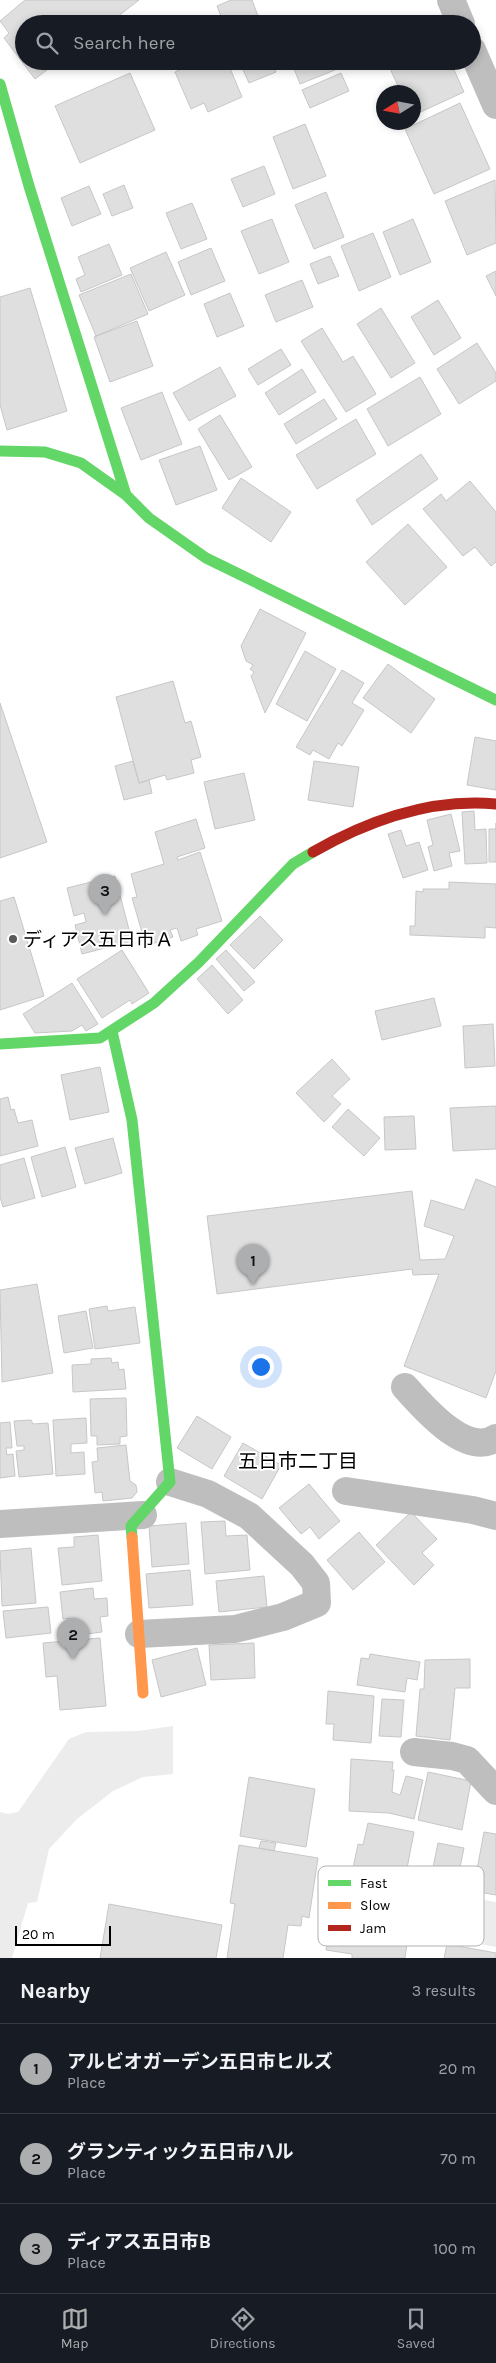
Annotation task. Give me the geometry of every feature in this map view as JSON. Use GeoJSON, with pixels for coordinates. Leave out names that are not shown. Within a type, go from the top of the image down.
{"type":"FeatureCollection","features":[{"type":"Feature","properties":{"kind":"street"},"geometry":{"type":"LineString","coordinates":[[451,0],[457,15]]}},
{"type":"Feature","properties":{"kind":"street"},"geometry":{"type":"LineString","coordinates":[[481,70],[496,105]]}},
{"type":"Feature","properties":{"kind":"street"},"geometry":{"type":"LineString","coordinates":[[0,84],[32,195],[126,495]]}},
{"type":"Feature","properties":{"kind":"street"},"geometry":{"type":"LineString","coordinates":[[0,451],[46,452],[81,463],[126,495],[149,518],[206,558],[496,700]]}},
{"type":"Feature","properties":{"kind":"street"},"geometry":{"type":"LineString","coordinates":[[0,1044],[100,1038],[154,1003],[199,962],[263,893],[293,864],[326,845],[384,818],[438,804],[473,802],[496,804]]}},
{"type":"Feature","properties":{"kind":"street"},"geometry":{"type":"LineString","coordinates":[[112,1031],[132,1120],[170,1482],[131,1526],[143,1693]]}},
{"type":"Feature","properties":{"kind":"street"},"geometry":{"type":"LineString","coordinates":[[406,1387],[431,1416],[466,1440],[490,1442],[496,1438]]}},
{"type":"Feature","properties":{"kind":"street"},"geometry":{"type":"LineString","coordinates":[[139,1634],[235,1629],[283,1617],[317,1603],[316,1583],[302,1565],[249,1516],[208,1494],[170,1482]]}},
{"type":"Feature","properties":{"kind":"street"},"geometry":{"type":"LineString","coordinates":[[346,1491],[473,1510],[496,1516]]}},
{"type":"Feature","properties":{"kind":"street"},"geometry":{"type":"LineString","coordinates":[[0,1524],[142,1515]]}},
{"type":"Feature","properties":{"kind":"street"},"geometry":{"type":"LineString","coordinates":[[414,1752],[452,1756],[467,1760],[496,1791]]}},
{"type":"Feature","properties":{"kind":"shaded area"},"geometry":{"type":"Polygon","coordinates":[[[173,1726],[173,1774],[143,1777],[113,1791],[77,1819],[49,1849],[37,1902],[28,1903],[12,1958],[0,1958],[0,1812],[8,1814],[18,1812],[69,1739],[86,1732],[138,1731],[173,1726]]]}},
{"type":"Feature","properties":{"kind":"shaded area"},"geometry":{"type":"Polygon","coordinates":[[[484,1900],[496,1902],[496,1947],[484,1945],[484,1900]]]}},
{"type":"Feature","properties":{"kind":"building"},"geometry":{"type":"Polygon","coordinates":[[[25,0],[139,0],[120,15],[15,15],[15,53],[4,38],[9,33],[0,21],[25,0]]]}},
{"type":"Feature","properties":{"kind":"building"},"geometry":{"type":"Polygon","coordinates":[[[231,0],[252,0],[258,15],[220,15],[217,6],[231,0]]]}},
{"type":"Feature","properties":{"kind":"building"},"geometry":{"type":"Polygon","coordinates":[[[28,70],[47,70],[35,79],[28,70]]]}},
{"type":"Feature","properties":{"kind":"building"},"geometry":{"type":"Polygon","coordinates":[[[179,70],[231,70],[242,97],[208,112],[204,103],[191,109],[175,72],[179,70]]]}},
{"type":"Feature","properties":{"kind":"building"},"geometry":{"type":"Polygon","coordinates":[[[243,70],[275,70],[276,72],[249,83],[243,70]]]}},
{"type":"Feature","properties":{"kind":"building"},"geometry":{"type":"Polygon","coordinates":[[[295,70],[335,70],[300,84],[295,70]]]}},
{"type":"Feature","properties":{"kind":"building"},"geometry":{"type":"Polygon","coordinates":[[[391,70],[454,70],[464,92],[421,112],[421,85],[398,85],[391,70]]]}},
{"type":"Feature","properties":{"kind":"building"},"geometry":{"type":"Polygon","coordinates":[[[130,73],[155,130],[80,163],[55,106],[130,73]]]}},
{"type":"Feature","properties":{"kind":"building"},"geometry":{"type":"Polygon","coordinates":[[[341,73],[349,91],[310,108],[302,90],[341,73]]]}},
{"type":"Feature","properties":{"kind":"building"},"geometry":{"type":"Polygon","coordinates":[[[460,103],[490,169],[434,194],[405,130],[421,130],[421,121],[460,103]]]}},
{"type":"Feature","properties":{"kind":"building"},"geometry":{"type":"Polygon","coordinates":[[[305,124],[326,176],[293,189],[273,137],[305,124]]]}},
{"type":"Feature","properties":{"kind":"building"},"geometry":{"type":"Polygon","coordinates":[[[264,166],[275,194],[243,207],[231,179],[264,166]]]}},
{"type":"Feature","properties":{"kind":"building"},"geometry":{"type":"Polygon","coordinates":[[[495,180],[496,243],[467,255],[445,201],[495,180]]]}},
{"type":"Feature","properties":{"kind":"building"},"geometry":{"type":"Polygon","coordinates":[[[124,185],[133,208],[112,216],[103,194],[124,185]]]}},
{"type":"Feature","properties":{"kind":"building"},"geometry":{"type":"Polygon","coordinates":[[[89,186],[101,214],[72,226],[61,198],[89,186]]]}},
{"type":"Feature","properties":{"kind":"building"},"geometry":{"type":"Polygon","coordinates":[[[326,192],[344,237],[314,249],[295,205],[326,192]]]}},
{"type":"Feature","properties":{"kind":"building"},"geometry":{"type":"Polygon","coordinates":[[[192,203],[207,239],[181,249],[166,213],[192,203]]]}},
{"type":"Feature","properties":{"kind":"building"},"geometry":{"type":"Polygon","coordinates":[[[272,219],[289,262],[259,274],[241,231],[272,219]]]}},
{"type":"Feature","properties":{"kind":"building"},"geometry":{"type":"Polygon","coordinates":[[[413,219],[431,262],[400,275],[383,232],[413,219]]]}},
{"type":"Feature","properties":{"kind":"building"},"geometry":{"type":"Polygon","coordinates":[[[373,233],[391,277],[359,291],[341,246],[373,233]]]}},
{"type":"Feature","properties":{"kind":"building"},"geometry":{"type":"Polygon","coordinates":[[[109,244],[122,275],[81,292],[76,279],[85,275],[78,257],[109,244]]]}},
{"type":"Feature","properties":{"kind":"building"},"geometry":{"type":"Polygon","coordinates":[[[211,248],[225,281],[191,295],[178,262],[211,248]]]}},
{"type":"Feature","properties":{"kind":"building"},"geometry":{"type":"Polygon","coordinates":[[[166,252],[185,295],[149,311],[130,268],[166,252]]]}},
{"type":"Feature","properties":{"kind":"building"},"geometry":{"type":"Polygon","coordinates":[[[330,256],[339,276],[318,284],[310,264],[330,256]]]}},
{"type":"Feature","properties":{"kind":"building"},"geometry":{"type":"Polygon","coordinates":[[[496,271],[496,296],[486,276],[496,271]]]}},
{"type":"Feature","properties":{"kind":"building"},"geometry":{"type":"Polygon","coordinates":[[[131,274],[148,314],[96,336],[79,295],[131,274]]]}},
{"type":"Feature","properties":{"kind":"building"},"geometry":{"type":"Polygon","coordinates":[[[302,280],[313,307],[276,322],[265,295],[302,280]]]}},
{"type":"Feature","properties":{"kind":"building"},"geometry":{"type":"Polygon","coordinates":[[[30,288],[67,411],[7,430],[0,405],[0,297],[30,288]]]}},
{"type":"Feature","properties":{"kind":"building"},"geometry":{"type":"Polygon","coordinates":[[[230,293],[244,326],[217,337],[204,304],[230,293]]]}},
{"type":"Feature","properties":{"kind":"building"},"geometry":{"type":"Polygon","coordinates":[[[438,300],[461,338],[434,355],[411,317],[438,300]]]}},
{"type":"Feature","properties":{"kind":"building"},"geometry":{"type":"Polygon","coordinates":[[[381,308],[415,363],[391,378],[357,324],[381,308]]]}},
{"type":"Feature","properties":{"kind":"building"},"geometry":{"type":"Polygon","coordinates":[[[137,321],[153,366],[110,382],[94,337],[137,321]]]}},
{"type":"Feature","properties":{"kind":"building"},"geometry":{"type":"Polygon","coordinates":[[[322,328],[343,362],[353,356],[376,394],[346,412],[301,341],[322,328]]]}},
{"type":"Feature","properties":{"kind":"building"},"geometry":{"type":"Polygon","coordinates":[[[477,343],[496,373],[496,381],[459,404],[437,369],[477,343]]]}},
{"type":"Feature","properties":{"kind":"building"},"geometry":{"type":"Polygon","coordinates":[[[281,349],[291,365],[258,385],[248,369],[281,349]]]}},
{"type":"Feature","properties":{"kind":"building"},"geometry":{"type":"Polygon","coordinates":[[[220,367],[236,396],[189,421],[173,393],[220,367]]]}},
{"type":"Feature","properties":{"kind":"building"},"geometry":{"type":"Polygon","coordinates":[[[302,369],[316,392],[279,415],[265,393],[302,369]]]}},
{"type":"Feature","properties":{"kind":"building"},"geometry":{"type":"Polygon","coordinates":[[[420,377],[441,414],[388,446],[367,409],[420,377]]]}},
{"type":"Feature","properties":{"kind":"building"},"geometry":{"type":"Polygon","coordinates":[[[162,392],[182,444],[141,460],[121,408],[162,392]]]}},
{"type":"Feature","properties":{"kind":"building"},"geometry":{"type":"Polygon","coordinates":[[[324,399],[337,419],[296,444],[284,424],[324,399]]]}},
{"type":"Feature","properties":{"kind":"building"},"geometry":{"type":"Polygon","coordinates":[[[220,415],[252,467],[229,480],[198,429],[220,415]]]}},
{"type":"Feature","properties":{"kind":"building"},"geometry":{"type":"Polygon","coordinates":[[[356,419],[376,454],[317,489],[296,455],[356,419]]]}},
{"type":"Feature","properties":{"kind":"building"},"geometry":{"type":"Polygon","coordinates":[[[200,446],[217,490],[176,505],[159,460],[200,446]]]}},
{"type":"Feature","properties":{"kind":"building"},"geometry":{"type":"Polygon","coordinates":[[[421,454],[438,479],[372,525],[356,500],[421,454]]]}},
{"type":"Feature","properties":{"kind":"building"},"geometry":{"type":"Polygon","coordinates":[[[241,478],[291,512],[271,542],[222,508],[241,478]]]}},
{"type":"Feature","properties":{"kind":"building"},"geometry":{"type":"Polygon","coordinates":[[[470,481],[496,512],[496,562],[491,566],[475,547],[463,556],[423,509],[441,494],[446,501],[470,481]]]}},
{"type":"Feature","properties":{"kind":"building"},"geometry":{"type":"Polygon","coordinates":[[[408,524],[447,567],[405,605],[366,562],[408,524]]]}},
{"type":"Feature","properties":{"kind":"building"},"geometry":{"type":"Polygon","coordinates":[[[260,609],[306,633],[265,713],[251,676],[254,672],[250,669],[253,665],[246,661],[241,646],[260,609]]]}},
{"type":"Feature","properties":{"kind":"building"},"geometry":{"type":"Polygon","coordinates":[[[305,651],[336,669],[307,721],[276,704],[305,651]]]}},
{"type":"Feature","properties":{"kind":"building"},"geometry":{"type":"Polygon","coordinates":[[[388,664],[435,699],[411,733],[363,698],[388,664]]]}},
{"type":"Feature","properties":{"kind":"building"},"geometry":{"type":"Polygon","coordinates":[[[342,670],[364,683],[352,703],[364,710],[342,746],[338,743],[329,759],[313,750],[310,755],[296,747],[342,670]]]}},
{"type":"Feature","properties":{"kind":"building"},"geometry":{"type":"Polygon","coordinates":[[[173,681],[185,723],[191,721],[201,757],[191,760],[194,773],[167,780],[165,775],[139,783],[116,697],[173,681]]]}},
{"type":"Feature","properties":{"kind":"building"},"geometry":{"type":"Polygon","coordinates":[[[0,703],[47,842],[0,858],[0,703]]]}},
{"type":"Feature","properties":{"kind":"building"},"geometry":{"type":"Polygon","coordinates":[[[475,737],[496,741],[496,790],[467,785],[475,737]]]}},
{"type":"Feature","properties":{"kind":"building"},"geometry":{"type":"Polygon","coordinates":[[[133,761],[139,783],[149,780],[152,793],[124,800],[115,766],[133,761]]]}},
{"type":"Feature","properties":{"kind":"building"},"geometry":{"type":"Polygon","coordinates":[[[314,761],[359,767],[353,807],[308,800],[314,761]]]}},
{"type":"Feature","properties":{"kind":"building"},"geometry":{"type":"Polygon","coordinates":[[[244,773],[255,820],[215,829],[204,782],[244,773]]]}},
{"type":"Feature","properties":{"kind":"building"},"geometry":{"type":"Polygon","coordinates":[[[474,811],[475,830],[486,829],[487,863],[465,864],[462,812],[474,811]]]}},
{"type":"Feature","properties":{"kind":"building"},"geometry":{"type":"Polygon","coordinates":[[[451,814],[460,851],[449,853],[452,866],[434,871],[428,847],[433,845],[427,820],[451,814]]]}},
{"type":"Feature","properties":{"kind":"building"},"geometry":{"type":"Polygon","coordinates":[[[196,819],[205,848],[177,857],[178,860],[200,852],[222,921],[196,929],[198,935],[181,941],[177,928],[170,930],[173,937],[152,944],[150,937],[144,939],[132,898],[137,897],[131,874],[164,864],[155,832],[196,819]]]}},
{"type":"Feature","properties":{"kind":"building"},"geometry":{"type":"Polygon","coordinates":[[[489,829],[496,829],[496,862],[489,862],[489,829]]]}},
{"type":"Feature","properties":{"kind":"building"},"geometry":{"type":"Polygon","coordinates":[[[401,830],[406,846],[419,842],[428,870],[403,878],[388,834],[401,830]]]}},
{"type":"Feature","properties":{"kind":"building"},"geometry":{"type":"Polygon","coordinates":[[[115,876],[132,941],[82,954],[75,925],[86,922],[84,913],[74,916],[67,888],[115,876]]]}},
{"type":"Feature","properties":{"kind":"building"},"geometry":{"type":"Polygon","coordinates":[[[449,882],[496,884],[496,928],[485,927],[485,938],[410,935],[410,926],[415,926],[416,891],[423,892],[423,889],[449,889],[449,882]]]}},
{"type":"Feature","properties":{"kind":"building","name":"ディアス五日市Ａ"},"geometry":{"type":"Polygon","coordinates":[[[14,897],[44,996],[0,1010],[0,901],[14,897]]]}},
{"type":"Feature","properties":{"kind":"building"},"geometry":{"type":"Polygon","coordinates":[[[260,916],[283,940],[254,969],[230,945],[260,916]]]}},
{"type":"Feature","properties":{"kind":"building"},"geometry":{"type":"Polygon","coordinates":[[[122,950],[149,993],[132,1004],[130,1000],[102,1018],[77,979],[122,950]]]}},
{"type":"Feature","properties":{"kind":"building"},"geometry":{"type":"Polygon","coordinates":[[[226,950],[255,982],[244,991],[216,959],[226,950]]]}},
{"type":"Feature","properties":{"kind":"building"},"geometry":{"type":"Polygon","coordinates":[[[212,965],[243,1000],[228,1014],[197,979],[212,965]]]}},
{"type":"Feature","properties":{"kind":"building"},"geometry":{"type":"Polygon","coordinates":[[[72,983],[98,1024],[86,1031],[82,1025],[72,1031],[35,1033],[23,1014],[72,983]]]}},
{"type":"Feature","properties":{"kind":"building"},"geometry":{"type":"Polygon","coordinates":[[[434,998],[441,1026],[382,1040],[375,1011],[434,998]]]}},
{"type":"Feature","properties":{"kind":"building"},"geometry":{"type":"Polygon","coordinates":[[[493,1024],[495,1066],[465,1068],[463,1026],[493,1024]]]}},
{"type":"Feature","properties":{"kind":"building"},"geometry":{"type":"Polygon","coordinates":[[[332,1059],[350,1079],[332,1096],[341,1104],[324,1122],[296,1093],[332,1059]]]}},
{"type":"Feature","properties":{"kind":"building"},"geometry":{"type":"Polygon","coordinates":[[[100,1067],[109,1112],[70,1120],[61,1075],[100,1067]]]}},
{"type":"Feature","properties":{"kind":"building"},"geometry":{"type":"Polygon","coordinates":[[[8,1097],[11,1110],[14,1109],[18,1123],[32,1120],[38,1146],[0,1156],[0,1099],[8,1097]]]}},
{"type":"Feature","properties":{"kind":"building"},"geometry":{"type":"Polygon","coordinates":[[[496,1106],[496,1149],[453,1151],[450,1108],[496,1106]]]}},
{"type":"Feature","properties":{"kind":"building"},"geometry":{"type":"Polygon","coordinates":[[[348,1109],[380,1138],[364,1156],[332,1127],[348,1109]]]}},
{"type":"Feature","properties":{"kind":"building"},"geometry":{"type":"Polygon","coordinates":[[[414,1116],[416,1149],[385,1150],[384,1117],[414,1116]]]}},
{"type":"Feature","properties":{"kind":"building"},"geometry":{"type":"Polygon","coordinates":[[[113,1138],[122,1173],[85,1184],[75,1148],[113,1138]]]}},
{"type":"Feature","properties":{"kind":"building"},"geometry":{"type":"Polygon","coordinates":[[[65,1147],[76,1187],[42,1197],[31,1157],[65,1147]]]}},
{"type":"Feature","properties":{"kind":"building"},"geometry":{"type":"Polygon","coordinates":[[[24,1158],[35,1198],[3,1207],[0,1197],[0,1165],[24,1158]]]}},
{"type":"Feature","properties":{"kind":"building"},"geometry":{"type":"Polygon","coordinates":[[[476,1179],[496,1187],[496,1371],[486,1398],[404,1366],[439,1274],[413,1275],[412,1269],[217,1294],[207,1216],[412,1191],[420,1260],[445,1259],[454,1236],[424,1226],[431,1200],[464,1210],[476,1179]]]}},
{"type":"Feature","properties":{"kind":"building"},"geometry":{"type":"Polygon","coordinates":[[[37,1284],[53,1373],[2,1382],[0,1290],[37,1284]]]}},
{"type":"Feature","properties":{"kind":"building"},"geometry":{"type":"Polygon","coordinates":[[[107,1306],[108,1311],[135,1307],[140,1343],[95,1349],[89,1309],[107,1306]]]}},
{"type":"Feature","properties":{"kind":"building"},"geometry":{"type":"Polygon","coordinates":[[[86,1311],[93,1348],[64,1353],[58,1316],[86,1311]]]}},
{"type":"Feature","properties":{"kind":"building"},"geometry":{"type":"Polygon","coordinates":[[[111,1358],[112,1363],[118,1362],[119,1370],[124,1369],[126,1389],[73,1392],[72,1365],[91,1364],[91,1359],[111,1358]]]}},
{"type":"Feature","properties":{"kind":"building"},"geometry":{"type":"Polygon","coordinates":[[[126,1398],[127,1436],[120,1437],[120,1444],[97,1445],[97,1436],[91,1436],[90,1399],[126,1398]]]}},
{"type":"Feature","properties":{"kind":"building"},"geometry":{"type":"Polygon","coordinates":[[[197,1416],[231,1437],[212,1469],[177,1448],[197,1416]]]}},
{"type":"Feature","properties":{"kind":"building"},"geometry":{"type":"Polygon","coordinates":[[[86,1418],[87,1443],[71,1444],[71,1453],[84,1452],[85,1474],[56,1476],[53,1420],[86,1418]]]}},
{"type":"Feature","properties":{"kind":"building"},"geometry":{"type":"Polygon","coordinates":[[[31,1420],[33,1424],[48,1423],[53,1474],[19,1477],[16,1451],[24,1450],[24,1446],[17,1446],[14,1421],[31,1420]]]}},
{"type":"Feature","properties":{"kind":"building"},"geometry":{"type":"Polygon","coordinates":[[[10,1422],[12,1448],[6,1448],[7,1455],[13,1454],[15,1476],[0,1478],[0,1423],[10,1422]]]}},
{"type":"Feature","properties":{"kind":"building"},"geometry":{"type":"Polygon","coordinates":[[[243,1443],[281,1465],[262,1499],[224,1476],[243,1443]]]}},
{"type":"Feature","properties":{"kind":"building"},"geometry":{"type":"Polygon","coordinates":[[[126,1445],[130,1481],[136,1485],[137,1492],[132,1498],[103,1501],[102,1492],[95,1493],[92,1462],[98,1461],[97,1448],[126,1445]]]}},
{"type":"Feature","properties":{"kind":"building"},"geometry":{"type":"Polygon","coordinates":[[[309,1484],[340,1521],[319,1539],[310,1527],[301,1534],[279,1508],[309,1484]]]}},
{"type":"Feature","properties":{"kind":"building"},"geometry":{"type":"Polygon","coordinates":[[[411,1512],[437,1539],[422,1553],[434,1565],[414,1585],[376,1545],[411,1512]]]}},
{"type":"Feature","properties":{"kind":"building"},"geometry":{"type":"Polygon","coordinates":[[[225,1521],[226,1536],[247,1535],[250,1570],[205,1574],[201,1522],[225,1521]]]}},
{"type":"Feature","properties":{"kind":"building"},"geometry":{"type":"Polygon","coordinates":[[[186,1523],[189,1564],[152,1567],[149,1526],[186,1523]]]}},
{"type":"Feature","properties":{"kind":"building"},"geometry":{"type":"Polygon","coordinates":[[[359,1532],[385,1562],[353,1590],[327,1560],[359,1532]]]}},
{"type":"Feature","properties":{"kind":"building"},"geometry":{"type":"Polygon","coordinates":[[[98,1535],[102,1581],[62,1585],[58,1548],[74,1547],[74,1537],[98,1535]]]}},
{"type":"Feature","properties":{"kind":"building"},"geometry":{"type":"Polygon","coordinates":[[[31,1548],[36,1603],[2,1606],[0,1551],[31,1548]]]}},
{"type":"Feature","properties":{"kind":"building"},"geometry":{"type":"Polygon","coordinates":[[[190,1570],[193,1605],[149,1608],[146,1574],[190,1570]]]}},
{"type":"Feature","properties":{"kind":"building"},"geometry":{"type":"Polygon","coordinates":[[[264,1576],[267,1607],[219,1612],[216,1581],[264,1576]]]}},
{"type":"Feature","properties":{"kind":"building"},"geometry":{"type":"Polygon","coordinates":[[[93,1588],[94,1599],[107,1598],[108,1616],[100,1617],[102,1632],[72,1636],[69,1618],[63,1619],[60,1592],[93,1588]]]}},
{"type":"Feature","properties":{"kind":"building"},"geometry":{"type":"Polygon","coordinates":[[[48,1607],[51,1633],[6,1638],[3,1611],[48,1607]]]}},
{"type":"Feature","properties":{"kind":"building"},"geometry":{"type":"Polygon","coordinates":[[[100,1638],[106,1706],[60,1710],[57,1676],[46,1677],[43,1643],[100,1638]]]}},
{"type":"Feature","properties":{"kind":"building"},"geometry":{"type":"Polygon","coordinates":[[[254,1643],[255,1678],[211,1680],[209,1645],[254,1643]]]}},
{"type":"Feature","properties":{"kind":"building"},"geometry":{"type":"Polygon","coordinates":[[[197,1648],[206,1685],[161,1697],[152,1660],[197,1648]]]}},
{"type":"Feature","properties":{"kind":"building"},"geometry":{"type":"Polygon","coordinates":[[[370,1654],[420,1662],[417,1680],[407,1678],[405,1692],[357,1685],[361,1658],[369,1659],[370,1654]]]}},
{"type":"Feature","properties":{"kind":"building"},"geometry":{"type":"Polygon","coordinates":[[[470,1659],[470,1688],[455,1688],[450,1740],[416,1736],[420,1689],[424,1689],[425,1660],[470,1659]]]}},
{"type":"Feature","properties":{"kind":"building"},"geometry":{"type":"Polygon","coordinates":[[[328,1691],[374,1696],[371,1743],[333,1740],[334,1724],[326,1724],[328,1691]]]}},
{"type":"Feature","properties":{"kind":"building"},"geometry":{"type":"Polygon","coordinates":[[[382,1699],[404,1700],[401,1737],[379,1736],[382,1699]]]}},
{"type":"Feature","properties":{"kind":"building"},"geometry":{"type":"Polygon","coordinates":[[[351,1759],[393,1762],[392,1792],[400,1795],[406,1776],[423,1780],[414,1819],[389,1813],[349,1811],[351,1759]]]}},
{"type":"Feature","properties":{"kind":"building"},"geometry":{"type":"Polygon","coordinates":[[[428,1772],[471,1781],[462,1830],[418,1820],[428,1772]]]}},
{"type":"Feature","properties":{"kind":"building"},"geometry":{"type":"Polygon","coordinates":[[[249,1777],[315,1789],[306,1847],[240,1836],[249,1777]]]}},
{"type":"Feature","properties":{"kind":"building"},"geometry":{"type":"Polygon","coordinates":[[[368,1823],[414,1832],[407,1866],[353,1866],[358,1844],[363,1845],[368,1823]]]}},
{"type":"Feature","properties":{"kind":"building"},"geometry":{"type":"Polygon","coordinates":[[[484,1832],[496,1834],[496,1895],[484,1893],[484,1866],[478,1866],[484,1832]]]}},
{"type":"Feature","properties":{"kind":"building"},"geometry":{"type":"Polygon","coordinates":[[[261,1841],[276,1843],[274,1851],[259,1848],[261,1841]]]}},
{"type":"Feature","properties":{"kind":"building"},"geometry":{"type":"Polygon","coordinates":[[[438,1843],[464,1848],[460,1866],[433,1866],[438,1843]]]}},
{"type":"Feature","properties":{"kind":"building"},"geometry":{"type":"Polygon","coordinates":[[[239,1845],[318,1858],[309,1918],[302,1916],[301,1926],[288,1925],[283,1958],[227,1958],[235,1904],[230,1903],[239,1845]]]}},
{"type":"Feature","properties":{"kind":"building"},"geometry":{"type":"Polygon","coordinates":[[[109,1904],[222,1925],[216,1958],[100,1958],[109,1904]]]}},
{"type":"Feature","properties":{"kind":"building"},"geometry":{"type":"Polygon","coordinates":[[[327,1946],[407,1946],[405,1958],[352,1958],[352,1954],[326,1950],[327,1946]]]}},
{"type":"Feature","properties":{"kind":"building"},"geometry":{"type":"Polygon","coordinates":[[[447,1946],[458,1946],[496,1953],[496,1958],[444,1958],[447,1946]]]}},
{"type":"Feature","properties":{"kind":"traffic: fast"},"geometry":{"type":"LineString","coordinates":[[0,84],[29,186],[126,495]]}},
{"type":"Feature","properties":{"kind":"traffic: fast"},"geometry":{"type":"LineString","coordinates":[[0,451],[45,452],[81,463],[126,495],[149,518],[206,558],[496,700]]}},
{"type":"Feature","properties":{"kind":"traffic: fast"},"geometry":{"type":"LineString","coordinates":[[0,1044],[100,1038],[154,1003],[199,962],[293,864],[313,852]]}},
{"type":"Feature","properties":{"kind":"traffic: fast"},"geometry":{"type":"LineString","coordinates":[[112,1031],[132,1120],[170,1482],[131,1526],[132,1537]]}},
{"type":"Feature","properties":{"kind":"traffic: slow"},"geometry":{"type":"LineString","coordinates":[[132,1537],[143,1693]]}},
{"type":"Feature","properties":{"kind":"traffic: jam"},"geometry":{"type":"LineString","coordinates":[[313,852],[356,830],[401,814],[448,804],[496,804]]}},
{"type":"Feature","properties":{"kind":"place","name":"ディアス五日市B"},"geometry":{"type":"Point","coordinates":[105,915]}},
{"type":"Feature","properties":{"kind":"place","name":"ディアス五日市Ａ"},"geometry":{"type":"Point","coordinates":[13,939]}},
{"type":"Feature","properties":{"kind":"place","name":"アルビオガーデン五日市ヒルズ"},"geometry":{"type":"Point","coordinates":[253,1285]}},
{"type":"Feature","properties":{"kind":"place","name":"グランティック五日市ハル"},"geometry":{"type":"Point","coordinates":[73,1659]}},
{"type":"Feature","properties":{"kind":"district","name":"五日市二丁目"},"geometry":{"type":"Point","coordinates":[298,1461]}}]}
